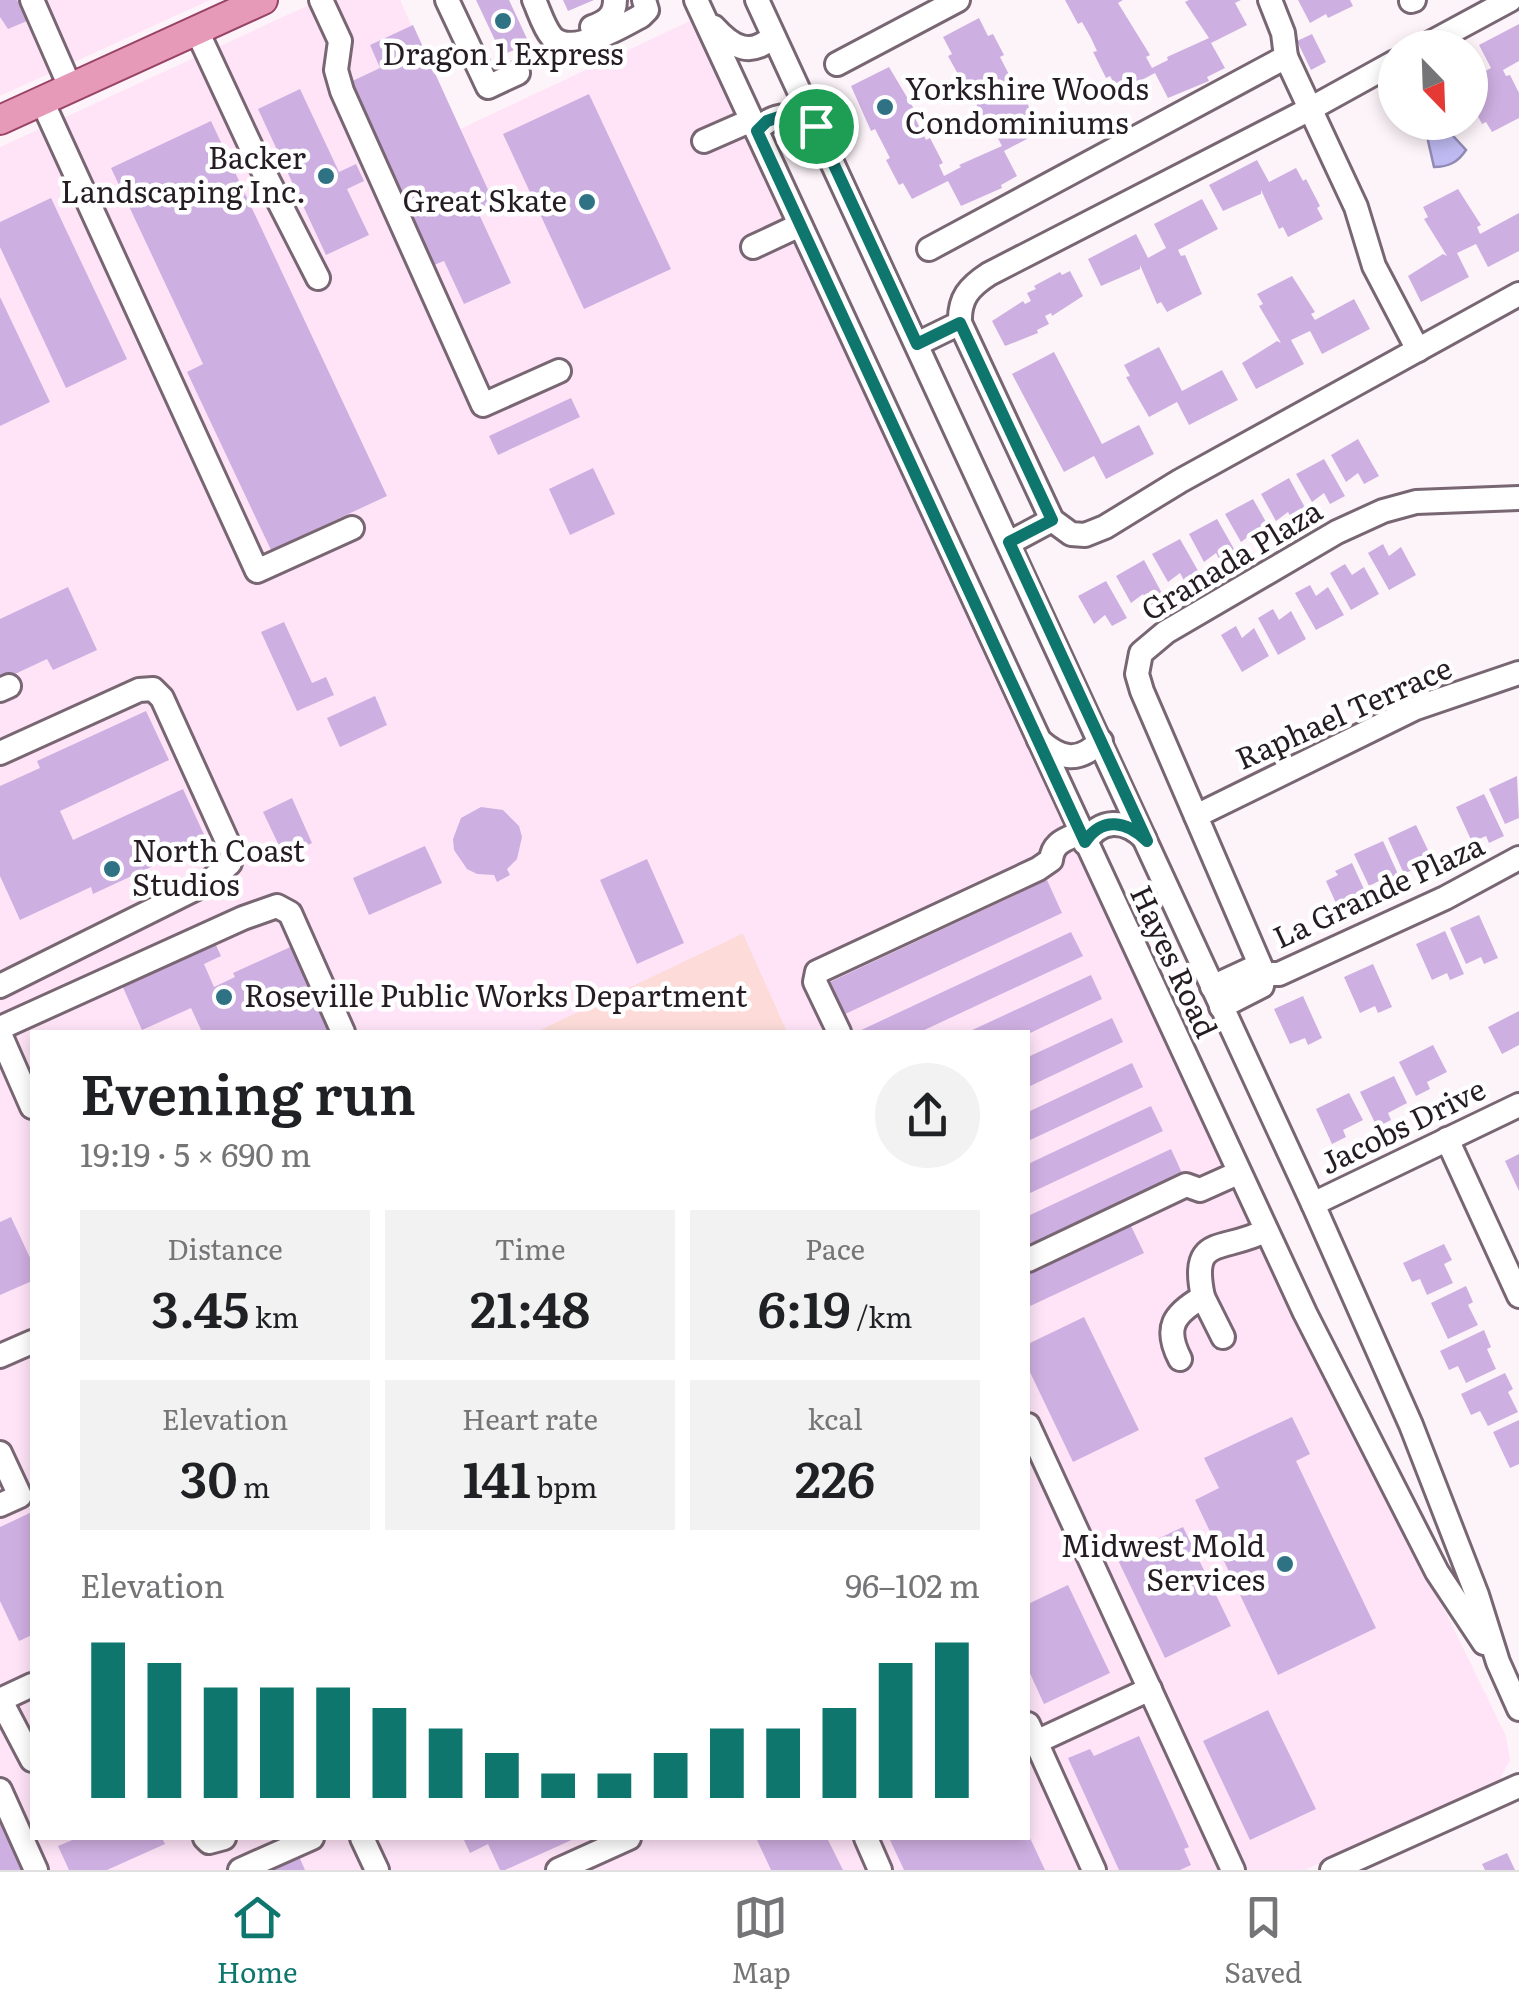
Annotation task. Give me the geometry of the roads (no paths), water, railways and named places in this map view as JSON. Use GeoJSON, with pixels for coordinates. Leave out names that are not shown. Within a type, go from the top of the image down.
{"type":"FeatureCollection","features":[{"type":"Feature","properties":{"kind":"main road"},"geometry":{"type":"LineString","coordinates":[[0,120],[263,0]]}},
{"type":"Feature","properties":{"kind":"street"},"geometry":{"type":"LineString","coordinates":[[32,0],[71,89]]}},
{"type":"Feature","properties":{"kind":"street"},"geometry":{"type":"LineString","coordinates":[[321,0],[340,41],[336,70],[342,91],[483,404],[558,371]]}},
{"type":"Feature","properties":{"kind":"street"},"geometry":{"type":"LineString","coordinates":[[448,0],[488,87],[518,74]]}},
{"type":"Feature","properties":{"kind":"street"},"geometry":{"type":"LineString","coordinates":[[538,8],[571,31],[582,32],[610,17],[615,0]]}},
{"type":"Feature","properties":{"kind":"street"},"geometry":{"type":"LineString","coordinates":[[538,8],[556,41],[578,46],[641,16],[647,10],[644,0]]}},
{"type":"Feature","properties":{"kind":"street","name":"Hayes Road"},"geometry":{"type":"LineString","coordinates":[[757,0],[1314,1204],[1410,1426],[1519,1709]]}},
{"type":"Feature","properties":{"kind":"street"},"geometry":{"type":"LineString","coordinates":[[837,64],[958,0]]}},
{"type":"Feature","properties":{"kind":"street"},"geometry":{"type":"LineString","coordinates":[[1270,0],[1283,33],[1286,57],[1356,207],[1374,266],[1418,350]]}},
{"type":"Feature","properties":{"kind":"street"},"geometry":{"type":"LineString","coordinates":[[1455,30],[1510,0]]}},
{"type":"Feature","properties":{"kind":"street"},"geometry":{"type":"LineString","coordinates":[[698,4],[736,48],[761,46],[773,36]]}},
{"type":"Feature","properties":{"kind":"street","name":"Hayes Road"},"geometry":{"type":"LineString","coordinates":[[698,4],[1266,1232],[1437,1572],[1498,1662]]}},
{"type":"Feature","properties":{"kind":"street"},"geometry":{"type":"LineString","coordinates":[[197,30],[318,278]]}},
{"type":"Feature","properties":{"kind":"street"},"geometry":{"type":"LineString","coordinates":[[929,249],[1286,57]]}},
{"type":"Feature","properties":{"kind":"street"},"geometry":{"type":"LineString","coordinates":[[1378,71],[990,274],[976,282],[964,297],[960,323],[1052,520],[1070,534],[1085,535],[1105,527],[1180,481],[1519,294]]}},
{"type":"Feature","properties":{"kind":"street"},"geometry":{"type":"LineString","coordinates":[[42,101],[257,571],[352,528]]}},
{"type":"Feature","properties":{"kind":"street"},"geometry":{"type":"LineString","coordinates":[[704,142],[782,116],[800,117],[816,126]]}},
{"type":"Feature","properties":{"kind":"street"},"geometry":{"type":"LineString","coordinates":[[753,248],[800,226]]}},
{"type":"Feature","properties":{"kind":"street"},"geometry":{"type":"LineString","coordinates":[[917,344],[960,323]]}},
{"type":"Feature","properties":{"kind":"street","name":"Granada Plaza"},"geometry":{"type":"LineString","coordinates":[[1264,974],[1137,674],[1141,652],[1150,643],[1338,532],[1383,511],[1416,502],[1519,498]]}},
{"type":"Feature","properties":{"kind":"street"},"geometry":{"type":"LineString","coordinates":[[1009,542],[1052,520]]}},
{"type":"Feature","properties":{"kind":"street","name":"Raphael Terrace"},"geometry":{"type":"LineString","coordinates":[[1196,816],[1402,714],[1519,674]]}},
{"type":"Feature","properties":{"kind":"street"},"geometry":{"type":"LineString","coordinates":[[0,753],[139,690],[153,689],[162,698],[232,852],[224,872],[208,882],[0,986]]}},
{"type":"Feature","properties":{"kind":"street"},"geometry":{"type":"LineString","coordinates":[[1036,738],[1054,753],[1072,758],[1086,754],[1101,741]]}},
{"type":"Feature","properties":{"kind":"street"},"geometry":{"type":"LineString","coordinates":[[837,1030],[815,982],[816,972],[1038,869],[1052,860],[1058,843],[1118,823],[1147,841]]}},
{"type":"Feature","properties":{"kind":"street","name":"La Grande Plaza"},"geometry":{"type":"LineString","coordinates":[[1216,997],[1262,986],[1264,974],[1279,974],[1312,959],[1476,883],[1519,858]]}},
{"type":"Feature","properties":{"kind":"street"},"geometry":{"type":"LineString","coordinates":[[30,1102],[0,1031],[242,918],[278,906],[290,913],[342,1030]]}},
{"type":"Feature","properties":{"kind":"street","name":"Jacobs Drive"},"geometry":{"type":"LineString","coordinates":[[1314,1204],[1519,1104]]}},
{"type":"Feature","properties":{"kind":"street"},"geometry":{"type":"LineString","coordinates":[[1446,1140],[1519,1296]]}},
{"type":"Feature","properties":{"kind":"street"},"geometry":{"type":"LineString","coordinates":[[1030,1259],[1186,1185],[1200,1190],[1238,1173]]}},
{"type":"Feature","properties":{"kind":"street"},"geometry":{"type":"LineString","coordinates":[[1223,1337],[1203,1297],[1197,1268],[1200,1257],[1210,1249],[1266,1232]]}},
{"type":"Feature","properties":{"kind":"street"},"geometry":{"type":"LineString","coordinates":[[1180,1359],[1170,1339],[1172,1328],[1185,1307],[1203,1297]]}},
{"type":"Feature","properties":{"kind":"street"},"geometry":{"type":"LineString","coordinates":[[0,1356],[30,1343]]}},
{"type":"Feature","properties":{"kind":"street"},"geometry":{"type":"LineString","coordinates":[[1372,1444],[1410,1426]]}},
{"type":"Feature","properties":{"kind":"street"},"geometry":{"type":"LineString","coordinates":[[1030,1429],[1233,1870]]}},
{"type":"Feature","properties":{"kind":"street"},"geometry":{"type":"LineString","coordinates":[[0,1453],[20,1496],[0,1505]]}},
{"type":"Feature","properties":{"kind":"street"},"geometry":{"type":"LineString","coordinates":[[30,1686],[0,1700],[30,1756]]}},
{"type":"Feature","properties":{"kind":"street"},"geometry":{"type":"LineString","coordinates":[[1094,1870],[1032,1733],[1150,1690]]}},
{"type":"Feature","properties":{"kind":"street"},"geometry":{"type":"LineString","coordinates":[[1332,1870],[1519,1786]]}},
{"type":"Feature","properties":{"kind":"street"},"geometry":{"type":"LineString","coordinates":[[0,1790],[36,1870]]}},
{"type":"Feature","properties":{"kind":"street"},"geometry":{"type":"LineString","coordinates":[[240,1870],[308,1840]]}},
{"type":"Feature","properties":{"kind":"street"},"geometry":{"type":"LineString","coordinates":[[363,1840],[377,1870]]}},
{"type":"Feature","properties":{"kind":"street"},"geometry":{"type":"LineString","coordinates":[[566,1868],[624,1840]]}},
{"type":"Feature","properties":{"kind":"street"},"geometry":{"type":"LineString","coordinates":[[867,1840],[880,1870]]}},
{"type":"Feature","properties":{"kind":"place","name":"Dragon 1 Express"},"geometry":{"type":"Point","coordinates":[503,21]}},
{"type":"Feature","properties":{"kind":"place","name":"Yorkshire Woods Condominiums"},"geometry":{"type":"Point","coordinates":[885,107]}},
{"type":"Feature","properties":{"kind":"place","name":"Backer Landscaping Inc."},"geometry":{"type":"Point","coordinates":[326,176]}},
{"type":"Feature","properties":{"kind":"place","name":"Great Skate"},"geometry":{"type":"Point","coordinates":[587,202]}},
{"type":"Feature","properties":{"kind":"place","name":"North Coast Studios"},"geometry":{"type":"Point","coordinates":[112,869]}},
{"type":"Feature","properties":{"kind":"place","name":"Roseville Public Works Department"},"geometry":{"type":"Point","coordinates":[224,997]}},
{"type":"Feature","properties":{"kind":"place","name":"Midwest Mold Services"},"geometry":{"type":"Point","coordinates":[1285,1564]}}]}
